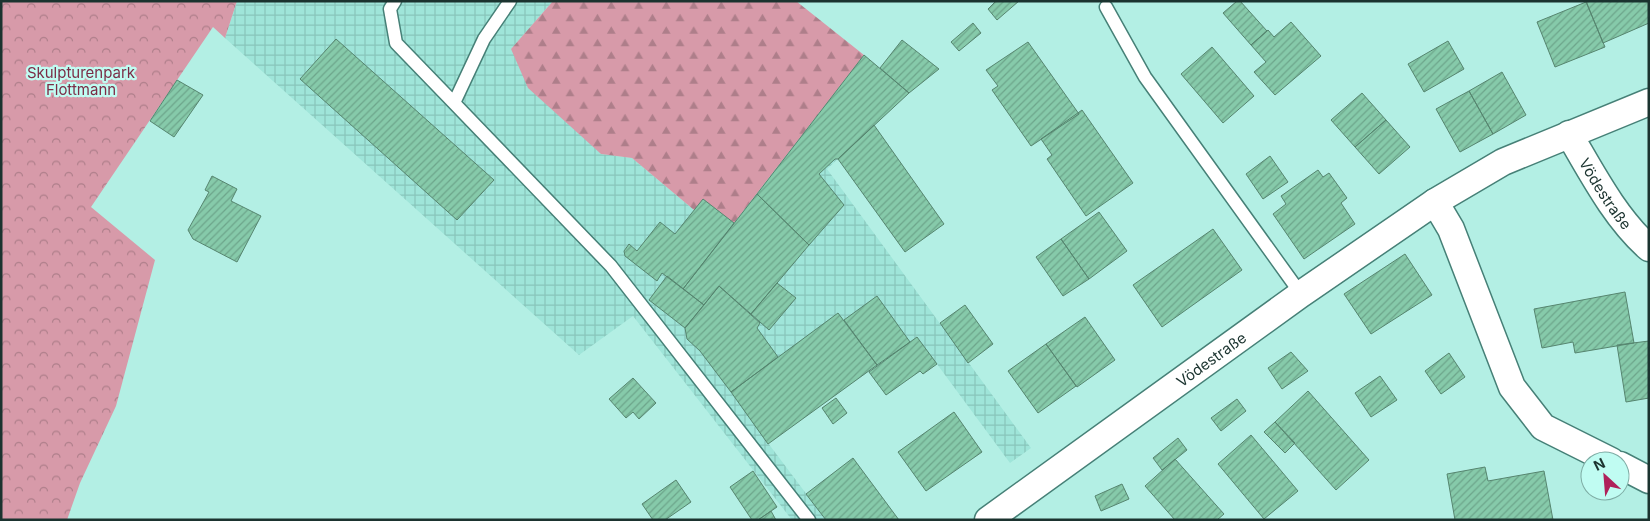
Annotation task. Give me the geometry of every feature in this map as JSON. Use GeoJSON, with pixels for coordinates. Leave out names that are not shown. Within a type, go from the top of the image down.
{"type":"FeatureCollection","features":[{"type":"Feature","properties":{"kind":"street","name":"Vödestraße"},"geometry":{"type":"LineString","coordinates":[[988,520],[1301,294],[1435,202],[1503,162],[1649,102]]}},
{"type":"Feature","properties":{"kind":"street","name":"Vödestraße"},"geometry":{"type":"LineString","coordinates":[[1569,134],[1611,202],[1638,239],[1649,248]]}},
{"type":"Feature","properties":{"kind":"street"},"geometry":{"type":"LineString","coordinates":[[1435,202],[1450,229],[1512,387],[1543,427],[1591,451]]}},
{"type":"Feature","properties":{"kind":"street"},"geometry":{"type":"LineString","coordinates":[[1630,470],[1649,480]]}},
{"type":"Feature","properties":{"kind":"lane"},"geometry":{"type":"LineString","coordinates":[[395,1],[390,9],[396,43],[611,266],[809,520]]}},
{"type":"Feature","properties":{"kind":"lane"},"geometry":{"type":"LineString","coordinates":[[454,103],[484,39],[510,1]]}},
{"type":"Feature","properties":{"kind":"lane"},"geometry":{"type":"LineString","coordinates":[[1106,7],[1145,77],[1301,294]]}},
{"type":"Feature","properties":{"kind":"shaded area"},"geometry":{"type":"Polygon","coordinates":[[[237,1],[553,1],[511,49],[601,154],[632,158],[694,210],[703,199],[734,222],[864,55],[909,93],[827,169],[1031,448],[1010,463],[917,337],[768,443],[826,520],[792,520],[633,316],[579,355],[225,38],[237,1]]]}},
{"type":"Feature","properties":{"kind":"green space","name":"Skulpturenpark Flottmann"},"geometry":{"type":"Polygon","coordinates":[[[1,1],[237,1],[225,38],[213,27],[91,207],[155,260],[116,406],[80,483],[67,520],[1,520],[1,1]]]}},
{"type":"Feature","properties":{"kind":"green space"},"geometry":{"type":"Polygon","coordinates":[[[553,1],[796,1],[864,55],[734,223],[704,200],[694,210],[632,158],[601,154],[528,88],[511,49],[553,1]]]}},
{"type":"Feature","properties":{"kind":"building"},"geometry":{"type":"Polygon","coordinates":[[[996,1],[1019,1],[997,20],[988,9],[996,1]]]}},
{"type":"Feature","properties":{"kind":"building"},"geometry":{"type":"Polygon","coordinates":[[[1237,1],[1240,1],[1267,31],[1251,45],[1223,13],[1237,1]]]}},
{"type":"Feature","properties":{"kind":"building"},"geometry":{"type":"Polygon","coordinates":[[[1586,1],[1649,1],[1649,23],[1603,43],[1586,1]]]}},
{"type":"Feature","properties":{"kind":"building"},"geometry":{"type":"Polygon","coordinates":[[[1586,2],[1605,47],[1555,67],[1537,22],[1586,2]]]}},
{"type":"Feature","properties":{"kind":"building"},"geometry":{"type":"Polygon","coordinates":[[[1291,22],[1321,56],[1275,95],[1254,72],[1266,62],[1251,45],[1268,30],[1274,37],[1291,22]]]}},
{"type":"Feature","properties":{"kind":"building"},"geometry":{"type":"Polygon","coordinates":[[[973,23],[981,33],[959,51],[951,42],[973,23]]]}},
{"type":"Feature","properties":{"kind":"building"},"geometry":{"type":"Polygon","coordinates":[[[336,39],[494,180],[457,220],[300,79],[336,39]]]}},
{"type":"Feature","properties":{"kind":"building"},"geometry":{"type":"Polygon","coordinates":[[[902,40],[939,69],[909,93],[880,68],[902,40]]]}},
{"type":"Feature","properties":{"kind":"building"},"geometry":{"type":"Polygon","coordinates":[[[1448,41],[1464,69],[1424,92],[1408,64],[1448,41]]]}},
{"type":"Feature","properties":{"kind":"building"},"geometry":{"type":"Polygon","coordinates":[[[1028,42],[1079,114],[1031,146],[992,90],[998,86],[986,70],[1028,42]]]}},
{"type":"Feature","properties":{"kind":"building"},"geometry":{"type":"Polygon","coordinates":[[[1212,47],[1254,96],[1223,123],[1181,74],[1212,47]]]}},
{"type":"Feature","properties":{"kind":"building"},"geometry":{"type":"Polygon","coordinates":[[[864,55],[909,93],[838,159],[835,159],[819,174],[844,205],[809,245],[757,194],[864,55]]]}},
{"type":"Feature","properties":{"kind":"building"},"geometry":{"type":"Polygon","coordinates":[[[1502,72],[1526,115],[1493,134],[1469,91],[1502,72]]]}},
{"type":"Feature","properties":{"kind":"building"},"geometry":{"type":"Polygon","coordinates":[[[177,80],[203,95],[174,137],[150,121],[177,80]]]}},
{"type":"Feature","properties":{"kind":"building"},"geometry":{"type":"Polygon","coordinates":[[[1469,91],[1493,134],[1460,152],[1436,109],[1469,91]]]}},
{"type":"Feature","properties":{"kind":"building"},"geometry":{"type":"Polygon","coordinates":[[[1362,93],[1386,120],[1355,147],[1331,120],[1362,93]]]}},
{"type":"Feature","properties":{"kind":"building"},"geometry":{"type":"Polygon","coordinates":[[[1082,110],[1133,183],[1086,216],[1047,159],[1052,155],[1041,139],[1082,110]]]}},
{"type":"Feature","properties":{"kind":"building"},"geometry":{"type":"Polygon","coordinates":[[[1386,120],[1410,147],[1379,174],[1355,147],[1386,120]]]}},
{"type":"Feature","properties":{"kind":"building"},"geometry":{"type":"Polygon","coordinates":[[[874,125],[944,224],[905,252],[838,159],[874,125]]]}},
{"type":"Feature","properties":{"kind":"building"},"geometry":{"type":"Polygon","coordinates":[[[1270,156],[1288,182],[1263,199],[1246,174],[1270,156]]]}},
{"type":"Feature","properties":{"kind":"building"},"geometry":{"type":"Polygon","coordinates":[[[1318,170],[1323,177],[1329,173],[1347,198],[1341,203],[1355,224],[1304,259],[1273,214],[1286,204],[1281,196],[1318,170]]]}},
{"type":"Feature","properties":{"kind":"building"},"geometry":{"type":"Polygon","coordinates":[[[212,176],[237,189],[231,201],[261,216],[237,262],[193,239],[188,230],[209,192],[205,190],[212,176]]]}},
{"type":"Feature","properties":{"kind":"building"},"geometry":{"type":"Polygon","coordinates":[[[757,194],[809,245],[751,314],[719,286],[704,305],[683,289],[757,194]]]}},
{"type":"Feature","properties":{"kind":"building"},"geometry":{"type":"Polygon","coordinates":[[[703,199],[734,223],[683,289],[662,273],[657,281],[625,256],[624,251],[629,244],[637,251],[660,222],[675,234],[703,199]]]}},
{"type":"Feature","properties":{"kind":"building"},"geometry":{"type":"Polygon","coordinates":[[[1099,212],[1127,251],[1089,279],[1061,239],[1099,212]]]}},
{"type":"Feature","properties":{"kind":"building"},"geometry":{"type":"Polygon","coordinates":[[[1213,229],[1242,270],[1162,327],[1133,285],[1213,229]]]}},
{"type":"Feature","properties":{"kind":"building"},"geometry":{"type":"Polygon","coordinates":[[[1061,239],[1089,279],[1063,296],[1036,257],[1061,239]]]}},
{"type":"Feature","properties":{"kind":"building"},"geometry":{"type":"Polygon","coordinates":[[[1405,254],[1432,295],[1371,334],[1344,294],[1405,254]]]}},
{"type":"Feature","properties":{"kind":"building"},"geometry":{"type":"Polygon","coordinates":[[[667,276],[704,305],[685,328],[649,300],[667,276]]]}},
{"type":"Feature","properties":{"kind":"building"},"geometry":{"type":"Polygon","coordinates":[[[777,283],[796,298],[769,330],[751,314],[777,283]]]}},
{"type":"Feature","properties":{"kind":"building"},"geometry":{"type":"Polygon","coordinates":[[[719,286],[760,323],[757,328],[778,357],[731,392],[700,351],[687,339],[685,328],[719,286]]]}},
{"type":"Feature","properties":{"kind":"building"},"geometry":{"type":"Polygon","coordinates":[[[1625,292],[1634,343],[1575,353],[1573,342],[1542,348],[1534,309],[1625,292]]]}},
{"type":"Feature","properties":{"kind":"building"},"geometry":{"type":"Polygon","coordinates":[[[877,296],[910,342],[877,365],[844,320],[877,296]]]}},
{"type":"Feature","properties":{"kind":"building"},"geometry":{"type":"Polygon","coordinates":[[[965,305],[993,344],[968,363],[940,323],[965,305]]]}},
{"type":"Feature","properties":{"kind":"building"},"geometry":{"type":"Polygon","coordinates":[[[838,313],[877,365],[768,444],[731,392],[838,313]]]}},
{"type":"Feature","properties":{"kind":"building"},"geometry":{"type":"Polygon","coordinates":[[[1085,317],[1115,360],[1077,387],[1046,344],[1085,317]]]}},
{"type":"Feature","properties":{"kind":"building"},"geometry":{"type":"Polygon","coordinates":[[[917,337],[937,364],[923,374],[920,371],[886,395],[869,372],[917,337]]]}},
{"type":"Feature","properties":{"kind":"building"},"geometry":{"type":"Polygon","coordinates":[[[1649,341],[1649,398],[1626,402],[1617,345],[1649,341]]]}},
{"type":"Feature","properties":{"kind":"building"},"geometry":{"type":"Polygon","coordinates":[[[1046,344],[1076,386],[1038,413],[1008,371],[1046,344]]]}},
{"type":"Feature","properties":{"kind":"building"},"geometry":{"type":"Polygon","coordinates":[[[1291,352],[1308,371],[1282,389],[1268,368],[1291,352]]]}},
{"type":"Feature","properties":{"kind":"building"},"geometry":{"type":"Polygon","coordinates":[[[1449,353],[1465,377],[1441,394],[1425,371],[1449,353]]]}},
{"type":"Feature","properties":{"kind":"building"},"geometry":{"type":"Polygon","coordinates":[[[1380,376],[1397,400],[1371,417],[1355,393],[1380,376]]]}},
{"type":"Feature","properties":{"kind":"building"},"geometry":{"type":"Polygon","coordinates":[[[633,378],[656,403],[639,419],[633,412],[626,418],[609,399],[633,378]]]}},
{"type":"Feature","properties":{"kind":"building"},"geometry":{"type":"Polygon","coordinates":[[[1308,391],[1369,460],[1336,490],[1275,422],[1308,391]]]}},
{"type":"Feature","properties":{"kind":"building"},"geometry":{"type":"Polygon","coordinates":[[[836,398],[847,413],[833,424],[822,408],[836,398]]]}},
{"type":"Feature","properties":{"kind":"building"},"geometry":{"type":"Polygon","coordinates":[[[1237,399],[1246,411],[1221,431],[1211,418],[1237,399]]]}},
{"type":"Feature","properties":{"kind":"building"},"geometry":{"type":"Polygon","coordinates":[[[954,412],[982,452],[926,491],[898,452],[954,412]]]}},
{"type":"Feature","properties":{"kind":"building"},"geometry":{"type":"Polygon","coordinates":[[[1275,422],[1295,443],[1285,453],[1264,432],[1275,422]]]}},
{"type":"Feature","properties":{"kind":"building"},"geometry":{"type":"Polygon","coordinates":[[[1251,435],[1298,491],[1264,519],[1218,464],[1251,435]]]}},
{"type":"Feature","properties":{"kind":"building"},"geometry":{"type":"Polygon","coordinates":[[[1178,438],[1187,450],[1162,470],[1153,458],[1178,438]]]}},
{"type":"Feature","properties":{"kind":"building"},"geometry":{"type":"Polygon","coordinates":[[[853,458],[899,520],[826,520],[806,494],[853,458]]]}},
{"type":"Feature","properties":{"kind":"building"},"geometry":{"type":"Polygon","coordinates":[[[1175,459],[1224,514],[1217,520],[1175,520],[1145,486],[1175,459]]]}},
{"type":"Feature","properties":{"kind":"building"},"geometry":{"type":"Polygon","coordinates":[[[1485,467],[1488,481],[1544,471],[1553,520],[1455,520],[1447,474],[1485,467]]]}},
{"type":"Feature","properties":{"kind":"building"},"geometry":{"type":"Polygon","coordinates":[[[753,471],[777,507],[758,520],[752,520],[730,487],[753,471]]]}},
{"type":"Feature","properties":{"kind":"building"},"geometry":{"type":"Polygon","coordinates":[[[676,480],[691,502],[665,520],[653,520],[642,504],[676,480]]]}},
{"type":"Feature","properties":{"kind":"building"},"geometry":{"type":"Polygon","coordinates":[[[1122,484],[1129,499],[1101,511],[1095,496],[1122,484]]]}},
{"type":"Feature","properties":{"kind":"building"},"geometry":{"type":"Polygon","coordinates":[[[771,511],[776,520],[758,520],[771,511]]]}}]}
